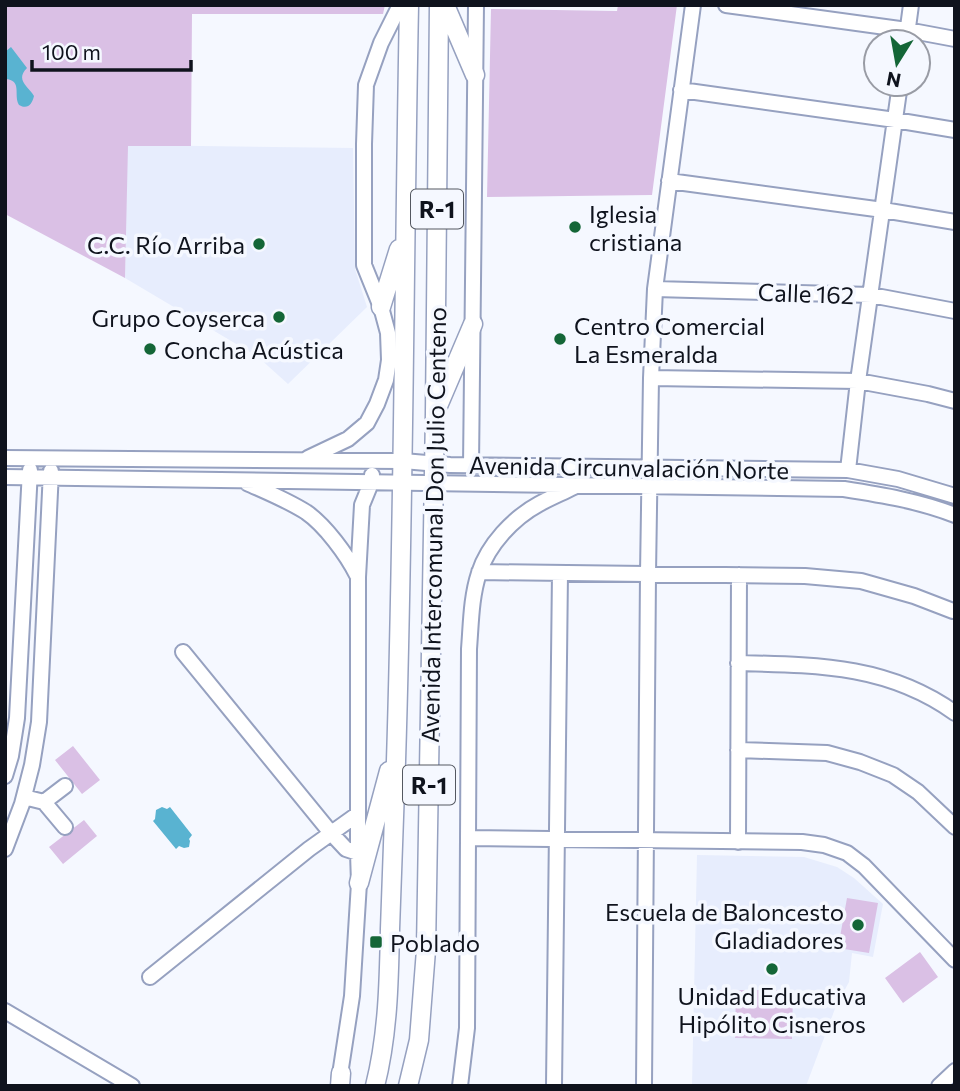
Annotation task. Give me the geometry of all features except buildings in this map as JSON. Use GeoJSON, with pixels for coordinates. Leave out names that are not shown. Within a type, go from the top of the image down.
{"type":"FeatureCollection","features":[{"type":"Feature","properties":{"kind":"main road","name":"Avenida Intercomunal Don Julio Centeno"},"geometry":{"type":"LineString","coordinates":[[375,1086],[381,1062],[389,974],[397,741],[409,5]]}},
{"type":"Feature","properties":{"kind":"main road","name":"Avenida Intercomunal Don Julio Centeno"},"geometry":{"type":"LineString","coordinates":[[408,1086],[419,1040],[426,950],[439,5]]}},
{"type":"Feature","properties":{"kind":"main road"},"geometry":{"type":"LineString","coordinates":[[445,5],[475,75]]}},
{"type":"Feature","properties":{"kind":"main road"},"geometry":{"type":"LineString","coordinates":[[381,307],[405,232]]}},
{"type":"Feature","properties":{"kind":"main road"},"geometry":{"type":"LineString","coordinates":[[435,413],[473,324]]}},
{"type":"Feature","properties":{"kind":"main road"},"geometry":{"type":"LineString","coordinates":[[359,883],[397,741]]}},
{"type":"Feature","properties":{"kind":"street"},"geometry":{"type":"LineString","coordinates":[[303,461],[348,439],[367,423],[386,380],[390,344],[386,323],[364,265],[366,85],[380,43],[400,5]]}},
{"type":"Feature","properties":{"kind":"street","name":"Avenida Intercomunal Don Julio Centeno"},"geometry":{"type":"LineString","coordinates":[[471,466],[476,5]]}},
{"type":"Feature","properties":{"kind":"street"},"geometry":{"type":"LineString","coordinates":[[644,1086],[648,574],[655,289],[693,5]]}},
{"type":"Feature","properties":{"kind":"street"},"geometry":{"type":"LineString","coordinates":[[726,5],[862,28]]}},
{"type":"Feature","properties":{"kind":"street"},"geometry":{"type":"LineString","coordinates":[[907,28],[911,5]]}},
{"type":"Feature","properties":{"kind":"street"},"geometry":{"type":"LineString","coordinates":[[932,38],[955,39]]}},
{"type":"Feature","properties":{"kind":"street"},"geometry":{"type":"LineString","coordinates":[[681,90],[955,130]]}},
{"type":"Feature","properties":{"kind":"street"},"geometry":{"type":"LineString","coordinates":[[848,470],[898,98]]}},
{"type":"Feature","properties":{"kind":"street"},"geometry":{"type":"LineString","coordinates":[[669,181],[955,222]]}},
{"type":"Feature","properties":{"kind":"street","name":"Calle 162"},"geometry":{"type":"LineString","coordinates":[[655,289],[871,295],[955,311]]}},
{"type":"Feature","properties":{"kind":"street"},"geometry":{"type":"LineString","coordinates":[[651,378],[858,381],[955,401]]}},
{"type":"Feature","properties":{"kind":"street","name":"Avenida Circunvalación Norte"},"geometry":{"type":"LineString","coordinates":[[5,458],[403,461],[433,474],[578,485],[844,489],[895,497],[955,515]]}},
{"type":"Feature","properties":{"kind":"street"},"geometry":{"type":"LineString","coordinates":[[5,776],[17,718],[31,458]]}},
{"type":"Feature","properties":{"kind":"street"},"geometry":{"type":"LineString","coordinates":[[5,849],[24,797],[39,722],[51,459]]}},
{"type":"Feature","properties":{"kind":"street"},"geometry":{"type":"LineString","coordinates":[[340,1082],[352,996],[359,883],[358,577],[362,505],[371,483],[373,461]]}},
{"type":"Feature","properties":{"kind":"street","name":"Avenida Circunvalación Norte"},"geometry":{"type":"LineString","coordinates":[[5,477],[403,484],[471,466],[848,470],[898,479],[955,496]]}},
{"type":"Feature","properties":{"kind":"street"},"geometry":{"type":"LineString","coordinates":[[243,480],[286,500],[308,514],[349,558],[358,577]]}},
{"type":"Feature","properties":{"kind":"street","name":"Avenida Intercomunal Don Julio Centeno"},"geometry":{"type":"LineString","coordinates":[[460,1086],[467,1028],[469,649],[472,602],[479,572],[493,545],[512,524],[538,505],[578,485]]}},
{"type":"Feature","properties":{"kind":"street"},"geometry":{"type":"LineString","coordinates":[[479,572],[804,576],[861,581],[914,596],[953,611]]}},
{"type":"Feature","properties":{"kind":"street"},"geometry":{"type":"LineString","coordinates":[[554,1086],[559,573]]}},
{"type":"Feature","properties":{"kind":"street"},"geometry":{"type":"LineString","coordinates":[[737,842],[738,575]]}},
{"type":"Feature","properties":{"kind":"street"},"geometry":{"type":"LineString","coordinates":[[183,652],[331,833],[346,849],[358,853]]}},
{"type":"Feature","properties":{"kind":"street"},"geometry":{"type":"LineString","coordinates":[[738,663],[814,664],[848,669],[891,680],[936,699],[955,713]]}},
{"type":"Feature","properties":{"kind":"street"},"geometry":{"type":"LineString","coordinates":[[738,750],[827,753],[860,762],[893,775],[918,792],[955,827]]}},
{"type":"Feature","properties":{"kind":"street"},"geometry":{"type":"LineString","coordinates":[[44,802],[65,786]]}},
{"type":"Feature","properties":{"kind":"street"},"geometry":{"type":"LineString","coordinates":[[24,797],[44,802],[65,827]]}},
{"type":"Feature","properties":{"kind":"street"},"geometry":{"type":"LineString","coordinates":[[150,977],[358,814]]}},
{"type":"Feature","properties":{"kind":"street"},"geometry":{"type":"LineString","coordinates":[[468,838],[802,842],[824,845],[847,853],[864,866],[952,951]]}},
{"type":"Feature","properties":{"kind":"street"},"geometry":{"type":"LineString","coordinates":[[5,1011],[132,1086]]}},
{"type":"Feature","properties":{"kind":"street"},"geometry":{"type":"LineString","coordinates":[[939,1086],[955,1071]]}},
{"type":"Feature","properties":{"kind":"shaded area"},"geometry":{"type":"Polygon","coordinates":[[[5,5],[385,5],[383,14],[192,14],[191,146],[128,146],[125,278],[5,214],[5,5]]]}},
{"type":"Feature","properties":{"kind":"shaded area"},"geometry":{"type":"Polygon","coordinates":[[[618,5],[677,5],[652,195],[487,197],[491,9],[617,11],[618,5]]]}},
{"type":"Feature","properties":{"kind":"shaded area","name":"C.C. Río Arriba"},"geometry":{"type":"Polygon","coordinates":[[[127,145],[353,148],[355,269],[367,307],[288,384],[258,357],[125,278],[127,145]]]}},
{"type":"Feature","properties":{"kind":"shaded area"},"geometry":{"type":"Polygon","coordinates":[[[73,746],[100,780],[82,794],[55,760],[73,746]]]}},
{"type":"Feature","properties":{"kind":"shaded area"},"geometry":{"type":"Polygon","coordinates":[[[84,820],[97,836],[63,864],[49,847],[84,820]]]}},
{"type":"Feature","properties":{"kind":"shaded area","name":"Unidad Educativa Hipólito Cisneros"},"geometry":{"type":"Polygon","coordinates":[[[697,855],[804,857],[837,867],[883,904],[873,957],[852,953],[849,982],[836,1006],[806,1086],[692,1086],[697,855]]]}},
{"type":"Feature","properties":{"kind":"shaded area","name":"Escuela de Baloncesto Gladiadores"},"geometry":{"type":"Polygon","coordinates":[[[847,898],[878,903],[869,953],[838,948],[847,898]]]}},
{"type":"Feature","properties":{"kind":"shaded area"},"geometry":{"type":"Polygon","coordinates":[[[920,952],[938,977],[903,1003],[885,978],[920,952]]]}},
{"type":"Feature","properties":{"kind":"shaded area"},"geometry":{"type":"Polygon","coordinates":[[[736,990],[793,990],[792,1039],[735,1038],[736,990]]]}},
{"type":"Feature","properties":{"kind":"water"},"geometry":{"type":"Polygon","coordinates":[[[11,47],[27,68],[22,79],[34,96],[31,104],[27,106],[19,105],[16,85],[5,79],[5,52],[11,47]]]}},
{"type":"Feature","properties":{"kind":"water"},"geometry":{"type":"Polygon","coordinates":[[[170,807],[192,835],[189,847],[179,846],[176,849],[153,821],[156,810],[170,807]]]}},
{"type":"Feature","properties":{"kind":"place","name":"Iglesia cristiana"},"geometry":{"type":"Point","coordinates":[575,227]}},
{"type":"Feature","properties":{"kind":"place","name":"C.C. Río Arriba"},"geometry":{"type":"Point","coordinates":[259,244]}},
{"type":"Feature","properties":{"kind":"place","name":"Grupo Coyserca"},"geometry":{"type":"Point","coordinates":[279,317]}},
{"type":"Feature","properties":{"kind":"place","name":"Centro Comercial La Esmeralda"},"geometry":{"type":"Point","coordinates":[560,339]}},
{"type":"Feature","properties":{"kind":"place","name":"Concha Acústica"},"geometry":{"type":"Point","coordinates":[150,349]}},
{"type":"Feature","properties":{"kind":"place","name":"Escuela de Baloncesto Gladiadores"},"geometry":{"type":"Point","coordinates":[858,925]}},
{"type":"Feature","properties":{"kind":"place","name":"Poblado"},"geometry":{"type":"Point","coordinates":[376,942]}},
{"type":"Feature","properties":{"kind":"place","name":"Unidad Educativa Hipólito Cisneros"},"geometry":{"type":"Point","coordinates":[772,969]}}]}
